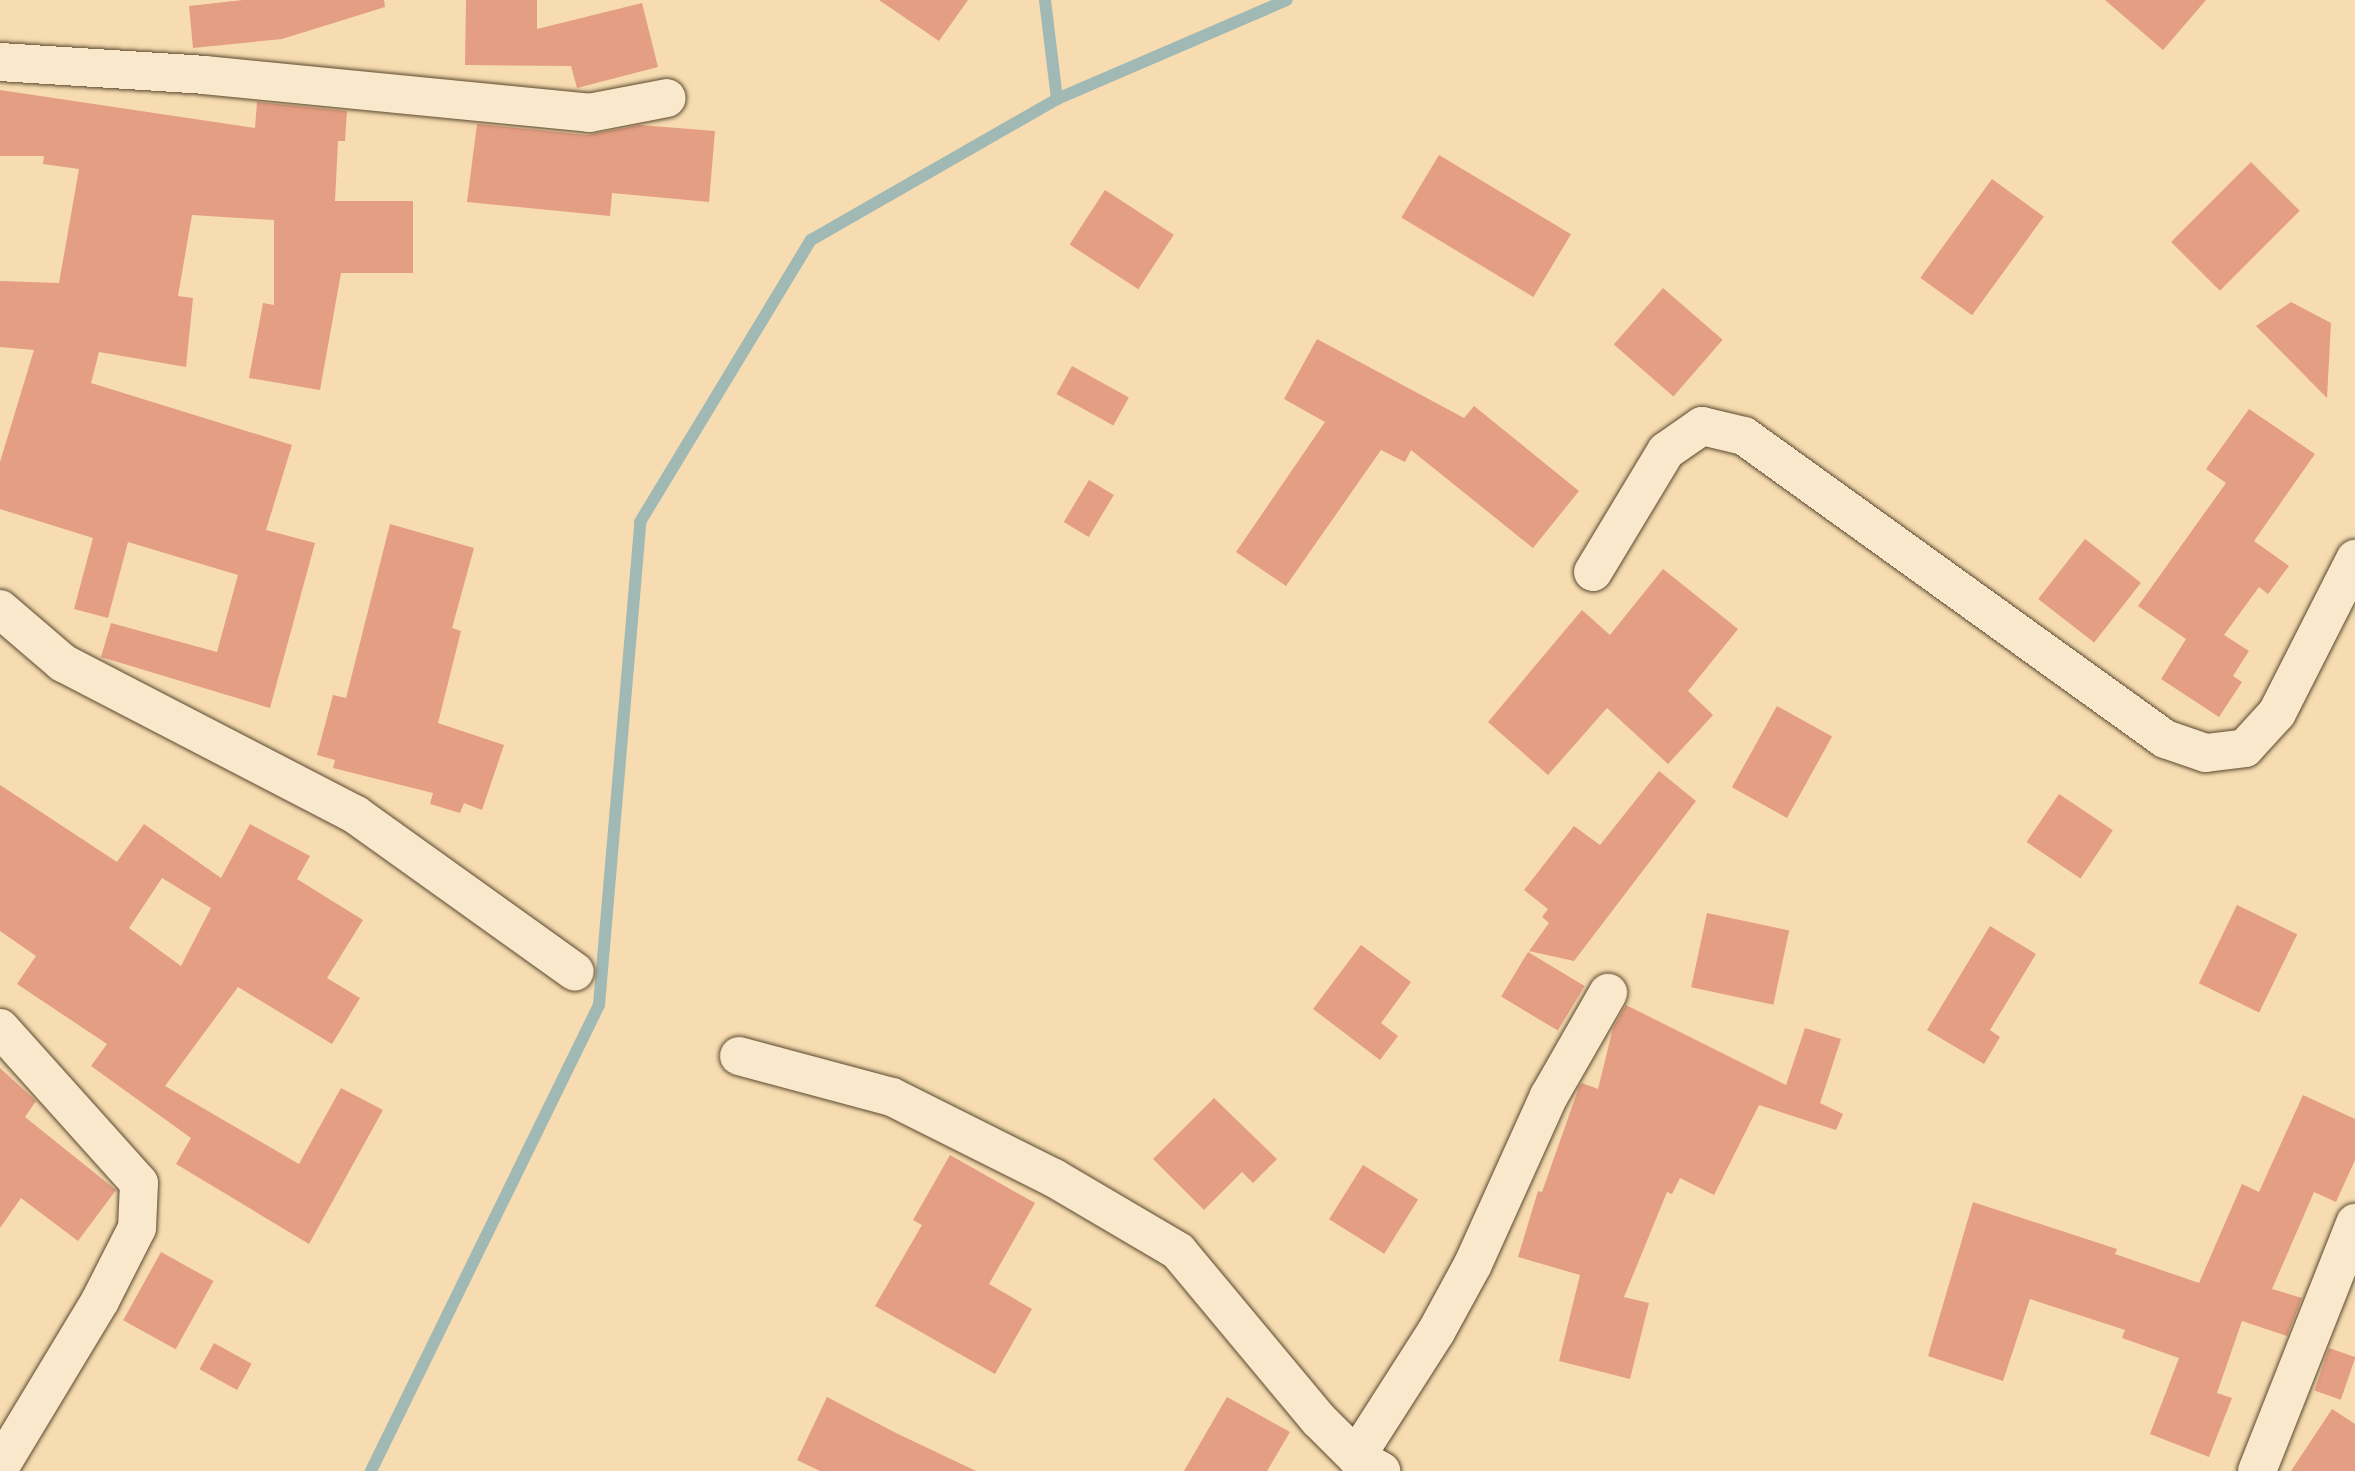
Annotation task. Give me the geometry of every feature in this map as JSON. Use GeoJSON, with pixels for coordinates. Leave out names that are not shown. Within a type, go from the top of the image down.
{"type":"FeatureCollection","features":[{"type":"Feature","properties":{"kind":"street"},"geometry":{"type":"LineString","coordinates":[[0,62],[204,75],[589,113],[667,98]]}},
{"type":"Feature","properties":{"kind":"street"},"geometry":{"type":"LineString","coordinates":[[1592,572],[1666,451],[1702,426],[1744,436],[2165,739],[2206,754],[2245,748],[2277,713],[2355,559]]}},
{"type":"Feature","properties":{"kind":"street"},"geometry":{"type":"LineString","coordinates":[[0,609],[63,663],[356,815],[575,972]]}},
{"type":"Feature","properties":{"kind":"street"},"geometry":{"type":"LineString","coordinates":[[739,1056],[892,1097],[1054,1178],[1178,1251],[1368,1464],[1474,1264],[1549,1096],[1608,993]]}},
{"type":"Feature","properties":{"kind":"street"},"geometry":{"type":"LineString","coordinates":[[0,1028],[139,1183],[137,1228],[100,1301],[0,1467]]}},
{"type":"Feature","properties":{"kind":"street"},"geometry":{"type":"LineString","coordinates":[[2257,1471],[2355,1223]]}},
{"type":"Feature","properties":{"kind":"building"},"geometry":{"type":"Polygon","coordinates":[[[243,0],[384,0],[385,7],[282,39],[193,48],[189,6],[243,0]]]}},
{"type":"Feature","properties":{"kind":"building"},"geometry":{"type":"Polygon","coordinates":[[[466,0],[537,0],[537,29],[642,3],[658,67],[577,88],[571,66],[465,65],[466,0]]]}},
{"type":"Feature","properties":{"kind":"building"},"geometry":{"type":"Polygon","coordinates":[[[879,0],[968,0],[939,41],[879,0]]]}},
{"type":"Feature","properties":{"kind":"building"},"geometry":{"type":"Polygon","coordinates":[[[2105,0],[2206,0],[2163,50],[2105,0]]]}},
{"type":"Feature","properties":{"kind":"building"},"geometry":{"type":"Polygon","coordinates":[[[0,90],[255,128],[257,102],[347,111],[345,141],[338,141],[335,201],[413,201],[413,273],[341,273],[320,390],[249,378],[263,303],[274,305],[274,220],[192,215],[178,296],[193,298],[186,367],[99,352],[91,383],[292,445],[266,530],[315,543],[270,708],[101,657],[111,623],[217,652],[238,575],[128,542],[108,618],[74,609],[93,538],[0,509],[0,462],[34,350],[0,347],[0,281],[59,283],[79,169],[43,164],[44,156],[0,156],[0,90]]]}},
{"type":"Feature","properties":{"kind":"building"},"geometry":{"type":"Polygon","coordinates":[[[477,124],[587,135],[640,125],[715,131],[709,202],[612,193],[610,216],[467,202],[477,124]]]}},
{"type":"Feature","properties":{"kind":"building"},"geometry":{"type":"Polygon","coordinates":[[[1439,155],[1571,234],[1533,297],[1401,218],[1439,155]]]}},
{"type":"Feature","properties":{"kind":"building"},"geometry":{"type":"Polygon","coordinates":[[[2251,162],[2300,211],[2220,291],[2171,242],[2251,162]]]}},
{"type":"Feature","properties":{"kind":"building"},"geometry":{"type":"Polygon","coordinates":[[[1992,179],[2044,217],[1972,315],[1920,278],[1992,179]]]}},
{"type":"Feature","properties":{"kind":"building"},"geometry":{"type":"Polygon","coordinates":[[[1105,190],[1174,235],[1138,289],[1070,245],[1105,190]]]}},
{"type":"Feature","properties":{"kind":"building"},"geometry":{"type":"Polygon","coordinates":[[[1663,288],[1723,340],[1673,396],[1614,345],[1663,288]]]}},
{"type":"Feature","properties":{"kind":"building"},"geometry":{"type":"Polygon","coordinates":[[[2291,302],[2331,323],[2327,398],[2256,326],[2291,302]]]}},
{"type":"Feature","properties":{"kind":"building"},"geometry":{"type":"Polygon","coordinates":[[[1317,339],[1464,418],[1474,406],[1579,491],[1533,548],[1411,450],[1405,462],[1381,450],[1286,586],[1236,552],[1325,422],[1284,399],[1317,339]]]}},
{"type":"Feature","properties":{"kind":"building"},"geometry":{"type":"Polygon","coordinates":[[[1072,366],[1129,398],[1113,426],[1056,394],[1072,366]]]}},
{"type":"Feature","properties":{"kind":"building"},"geometry":{"type":"Polygon","coordinates":[[[2249,409],[2315,454],[2254,541],[2289,566],[2268,594],[2259,587],[2224,635],[2249,651],[2233,676],[2242,682],[2219,717],[2161,679],[2186,639],[2138,606],[2226,483],[2206,469],[2249,409]]]}},
{"type":"Feature","properties":{"kind":"building"},"geometry":{"type":"Polygon","coordinates":[[[1089,480],[1114,495],[1089,537],[1064,522],[1089,480]]]}},
{"type":"Feature","properties":{"kind":"building"},"geometry":{"type":"Polygon","coordinates":[[[390,524],[474,548],[452,628],[461,631],[438,723],[504,745],[482,810],[464,803],[460,813],[430,804],[433,793],[333,768],[335,760],[317,755],[333,695],[346,698],[390,524]]]}},
{"type":"Feature","properties":{"kind":"building"},"geometry":{"type":"Polygon","coordinates":[[[2085,539],[2141,583],[2094,643],[2038,599],[2085,539]]]}},
{"type":"Feature","properties":{"kind":"building"},"geometry":{"type":"Polygon","coordinates":[[[1663,569],[1738,629],[1688,691],[1713,715],[1668,764],[1607,708],[1548,775],[1488,722],[1582,610],[1610,635],[1663,569]]]}},
{"type":"Feature","properties":{"kind":"building"},"geometry":{"type":"Polygon","coordinates":[[[1777,706],[1832,737],[1787,818],[1732,787],[1777,706]]]}},
{"type":"Feature","properties":{"kind":"building"},"geometry":{"type":"Polygon","coordinates":[[[1659,771],[1696,801],[1574,961],[1529,951],[1549,923],[1542,917],[1548,909],[1524,890],[1574,826],[1600,845],[1659,771]]]}},
{"type":"Feature","properties":{"kind":"building"},"geometry":{"type":"Polygon","coordinates":[[[0,785],[117,862],[144,824],[221,878],[250,824],[310,856],[297,879],[363,920],[327,978],[360,998],[332,1044],[238,987],[165,1086],[299,1164],[341,1088],[383,1110],[309,1244],[176,1164],[191,1138],[91,1066],[107,1044],[17,984],[36,956],[0,931],[0,785]],[[162,878],[129,928],[181,966],[211,908],[162,878]]]}},
{"type":"Feature","properties":{"kind":"building"},"geometry":{"type":"Polygon","coordinates":[[[2059,794],[2113,830],[2080,878],[2027,842],[2059,794]]]}},
{"type":"Feature","properties":{"kind":"building"},"geometry":{"type":"Polygon","coordinates":[[[2237,905],[2297,934],[2259,1013],[2199,983],[2237,905]]]}},
{"type":"Feature","properties":{"kind":"building"},"geometry":{"type":"Polygon","coordinates":[[[1707,913],[1789,930],[1773,1005],[1691,987],[1707,913]]]}},
{"type":"Feature","properties":{"kind":"building"},"geometry":{"type":"Polygon","coordinates":[[[1990,926],[2036,954],[1990,1030],[2000,1037],[1984,1064],[1927,1030],[1990,926]]]}},
{"type":"Feature","properties":{"kind":"building"},"geometry":{"type":"Polygon","coordinates":[[[1361,945],[1411,982],[1381,1023],[1398,1036],[1380,1060],[1313,1009],[1361,945]]]}},
{"type":"Feature","properties":{"kind":"building"},"geometry":{"type":"Polygon","coordinates":[[[1528,952],[1585,986],[1558,1031],[1501,997],[1528,952]]]}},
{"type":"Feature","properties":{"kind":"building"},"geometry":{"type":"Polygon","coordinates":[[[1626,1005],[1786,1085],[1805,1028],[1841,1039],[1820,1103],[1843,1114],[1836,1130],[1759,1105],[1714,1195],[1680,1178],[1672,1194],[1667,1192],[1624,1297],[1649,1303],[1630,1379],[1559,1361],[1580,1275],[1518,1257],[1538,1191],[1542,1192],[1579,1087],[1582,1083],[1598,1089],[1613,1028],[1626,1005]]]}},
{"type":"Feature","properties":{"kind":"building"},"geometry":{"type":"Polygon","coordinates":[[[0,1068],[36,1101],[25,1117],[116,1190],[78,1241],[21,1198],[0,1228],[0,1068]]]}},
{"type":"Feature","properties":{"kind":"building"},"geometry":{"type":"Polygon","coordinates":[[[2303,1095],[2355,1119],[2355,1160],[2336,1202],[2314,1192],[2272,1289],[2302,1298],[2287,1336],[2242,1321],[2217,1393],[2232,1398],[2209,1457],[2150,1434],[2179,1358],[2122,1338],[2125,1330],[2030,1299],[2003,1381],[1928,1356],[1973,1202],[2117,1249],[2115,1254],[2199,1283],[2242,1184],[2259,1192],[2303,1095]]]}},
{"type":"Feature","properties":{"kind":"building"},"geometry":{"type":"Polygon","coordinates":[[[1214,1098],[1277,1159],[1253,1183],[1242,1172],[1204,1210],[1153,1159],[1214,1098]]]}},
{"type":"Feature","properties":{"kind":"building"},"geometry":{"type":"Polygon","coordinates":[[[950,1155],[1035,1203],[989,1284],[1032,1309],[995,1374],[875,1306],[922,1225],[913,1220],[950,1155]]]}},
{"type":"Feature","properties":{"kind":"building"},"geometry":{"type":"Polygon","coordinates":[[[1363,1165],[1418,1199],[1384,1254],[1329,1219],[1363,1165]]]}},
{"type":"Feature","properties":{"kind":"building"},"geometry":{"type":"Polygon","coordinates":[[[161,1252],[213,1281],[176,1349],[123,1320],[161,1252]]]}},
{"type":"Feature","properties":{"kind":"building"},"geometry":{"type":"Polygon","coordinates":[[[214,1343],[252,1364],[237,1390],[199,1369],[214,1343]]]}},
{"type":"Feature","properties":{"kind":"building"},"geometry":{"type":"Polygon","coordinates":[[[2329,1348],[2355,1357],[2341,1400],[2314,1391],[2329,1348]]]}},
{"type":"Feature","properties":{"kind":"building"},"geometry":{"type":"Polygon","coordinates":[[[827,1397],[976,1471],[820,1471],[797,1460],[827,1397]]]}},
{"type":"Feature","properties":{"kind":"building"},"geometry":{"type":"Polygon","coordinates":[[[1227,1397],[1290,1432],[1267,1471],[1184,1471],[1227,1397]]]}},
{"type":"Feature","properties":{"kind":"building"},"geometry":{"type":"Polygon","coordinates":[[[2332,1409],[2355,1424],[2355,1471],[2291,1471],[2332,1409]]]}},
{"type":"Feature","properties":{"kind":"waterway"},"geometry":{"type":"LineString","coordinates":[[1045,0],[1057,99]]}},
{"type":"Feature","properties":{"kind":"waterway"},"geometry":{"type":"LineString","coordinates":[[371,1471],[599,1005],[640,522],[811,240],[1057,99],[1287,0]]}}]}
